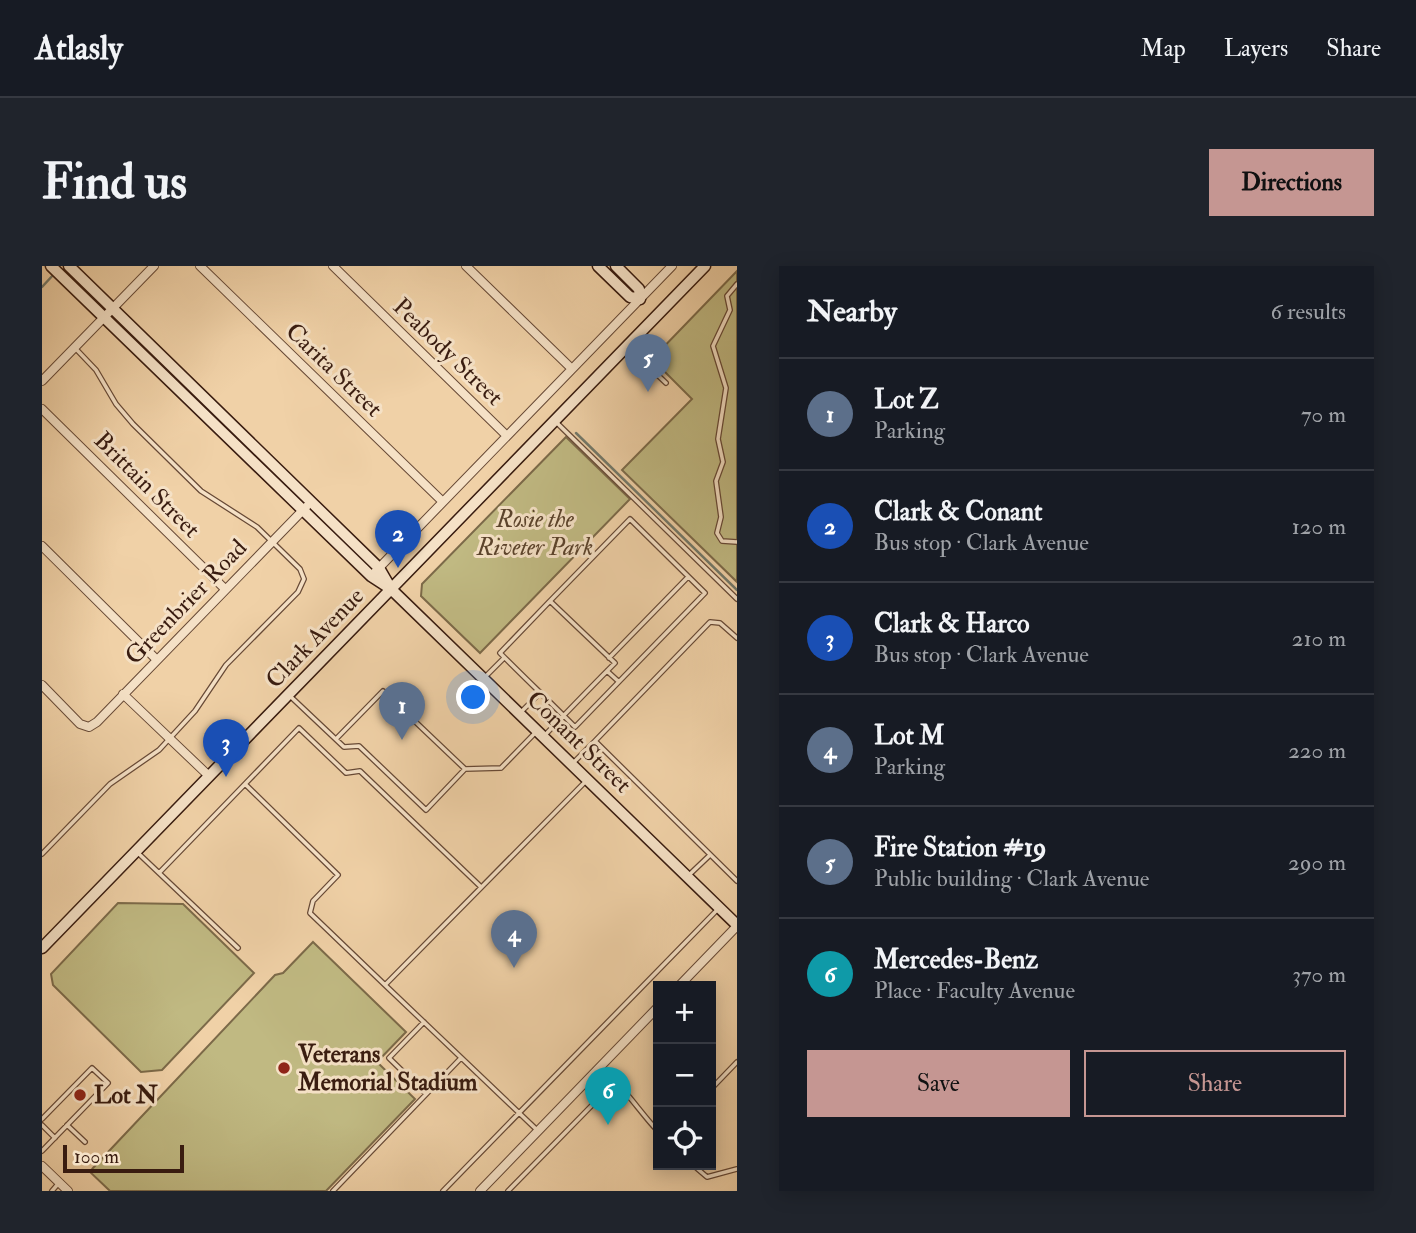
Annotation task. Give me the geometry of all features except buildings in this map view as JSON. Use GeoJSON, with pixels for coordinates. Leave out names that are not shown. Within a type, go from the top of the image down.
{"type":"FeatureCollection","features":[{"type":"Feature","properties":{"kind":"street","name":"Conant Street"},"geometry":{"type":"LineString","coordinates":[[51,266],[375,572],[737,925]]}},
{"type":"Feature","properties":{"kind":"street"},"geometry":{"type":"LineString","coordinates":[[42,381],[154,266]]}},
{"type":"Feature","properties":{"kind":"street","name":"Carita Street"},"geometry":{"type":"LineString","coordinates":[[200,266],[443,502]]}},
{"type":"Feature","properties":{"kind":"street","name":"Peabody Street"},"geometry":{"type":"LineString","coordinates":[[333,266],[507,436]]}},
{"type":"Feature","properties":{"kind":"street"},"geometry":{"type":"LineString","coordinates":[[466,266],[572,369]]}},
{"type":"Feature","properties":{"kind":"street"},"geometry":{"type":"LineString","coordinates":[[598,266],[630,298],[640,299],[657,316]]}},
{"type":"Feature","properties":{"kind":"street"},"geometry":{"type":"LineString","coordinates":[[616,266],[639,289],[640,299]]}},
{"type":"Feature","properties":{"kind":"street","name":"Clark Avenue"},"geometry":{"type":"LineString","coordinates":[[375,572],[672,266]]}},
{"type":"Feature","properties":{"kind":"street","name":"Clark Avenue"},"geometry":{"type":"LineString","coordinates":[[42,948],[705,266]]}},
{"type":"Feature","properties":{"kind":"street","name":"Conant Street"},"geometry":{"type":"LineString","coordinates":[[71,268],[306,507]]}},
{"type":"Feature","properties":{"kind":"street","name":"Brittain Street"},"geometry":{"type":"LineString","coordinates":[[42,409],[225,589]]}},
{"type":"Feature","properties":{"kind":"street","name":"Greenbrier Road"},"geometry":{"type":"LineString","coordinates":[[42,685],[80,723],[89,727],[306,507]]}},
{"type":"Feature","properties":{"kind":"street"},"geometry":{"type":"LineString","coordinates":[[42,546],[157,660]]}},
{"type":"Feature","properties":{"kind":"street"},"geometry":{"type":"LineString","coordinates":[[123,695],[209,776]]}},
{"type":"Feature","properties":{"kind":"street"},"geometry":{"type":"LineString","coordinates":[[684,981],[737,925]]}},
{"type":"Feature","properties":{"kind":"street"},"geometry":{"type":"LineString","coordinates":[[480,1191],[653,1012]]}},
{"type":"Feature","properties":{"kind":"street"},"geometry":{"type":"LineString","coordinates":[[42,1166],[68,1191]]}},
{"type":"Feature","properties":{"kind":"lane"},"geometry":{"type":"LineString","coordinates":[[737,284],[731,287],[727,296],[730,310],[713,346],[726,388],[718,439],[723,462],[716,481],[721,517],[717,533],[722,541],[737,542]]}},
{"type":"Feature","properties":{"kind":"lane"},"geometry":{"type":"LineString","coordinates":[[628,346],[666,383]]}},
{"type":"Feature","properties":{"kind":"lane"},"geometry":{"type":"LineString","coordinates":[[42,854],[110,784],[148,760],[170,739],[195,711],[226,665],[303,585],[303,573],[272,542],[248,520],[201,491],[132,424],[116,404],[96,370],[74,348]]}},
{"type":"Feature","properties":{"kind":"lane"},"geometry":{"type":"LineString","coordinates":[[555,421],[737,599]]}},
{"type":"Feature","properties":{"kind":"lane"},"geometry":{"type":"LineString","coordinates":[[629,519],[688,576],[705,593],[575,727],[500,653],[629,519]]}},
{"type":"Feature","properties":{"kind":"lane"},"geometry":{"type":"LineString","coordinates":[[609,658],[688,576]]}},
{"type":"Feature","properties":{"kind":"lane"},"geometry":{"type":"LineString","coordinates":[[289,694],[344,747],[359,746],[426,810],[465,769],[500,768],[564,715],[615,663],[550,601]]}},
{"type":"Feature","properties":{"kind":"lane"},"geometry":{"type":"LineString","coordinates":[[572,765],[710,622],[720,623],[737,638]]}},
{"type":"Feature","properties":{"kind":"lane"},"geometry":{"type":"LineString","coordinates":[[484,679],[504,658]]}},
{"type":"Feature","properties":{"kind":"lane"},"geometry":{"type":"LineString","coordinates":[[607,671],[619,682]]}},
{"type":"Feature","properties":{"kind":"lane"},"geometry":{"type":"LineString","coordinates":[[335,739],[383,691],[465,769]]}},
{"type":"Feature","properties":{"kind":"lane"},"geometry":{"type":"LineString","coordinates":[[520,714],[540,693]]}},
{"type":"Feature","properties":{"kind":"lane"},"geometry":{"type":"LineString","coordinates":[[159,873],[299,728],[346,774],[360,771],[481,887]]}},
{"type":"Feature","properties":{"kind":"lane"},"geometry":{"type":"LineString","coordinates":[[595,741],[737,881]]}},
{"type":"Feature","properties":{"kind":"lane"},"geometry":{"type":"LineString","coordinates":[[385,985],[588,780]]}},
{"type":"Feature","properties":{"kind":"lane"},"geometry":{"type":"LineString","coordinates":[[245,784],[338,875],[313,901],[310,913],[538,1131]]}},
{"type":"Feature","properties":{"kind":"lane"},"geometry":{"type":"LineString","coordinates":[[136,851],[238,948]]}},
{"type":"Feature","properties":{"kind":"lane"},"geometry":{"type":"LineString","coordinates":[[687,877],[710,855]]}},
{"type":"Feature","properties":{"kind":"lane"},"geometry":{"type":"LineString","coordinates":[[443,1191],[719,907]]}},
{"type":"Feature","properties":{"kind":"lane"},"geometry":{"type":"LineString","coordinates":[[424,1022],[389,1058],[426,1094]]}},
{"type":"Feature","properties":{"kind":"lane"},"geometry":{"type":"LineString","coordinates":[[333,1191],[461,1058]]}},
{"type":"Feature","properties":{"kind":"lane"},"geometry":{"type":"LineString","coordinates":[[716,1083],[737,1062]]}},
{"type":"Feature","properties":{"kind":"lane"},"geometry":{"type":"LineString","coordinates":[[42,1119],[92,1068],[108,1083],[42,1151]]}},
{"type":"Feature","properties":{"kind":"lane"},"geometry":{"type":"LineString","coordinates":[[600,1068],[653,1125]]}},
{"type":"Feature","properties":{"kind":"lane"},"geometry":{"type":"LineString","coordinates":[[508,1191],[606,1091],[622,1090]]}},
{"type":"Feature","properties":{"kind":"lane"},"geometry":{"type":"LineString","coordinates":[[42,1125],[55,1138]]}},
{"type":"Feature","properties":{"kind":"lane"},"geometry":{"type":"LineString","coordinates":[[67,1125],[85,1142]]}},
{"type":"Feature","properties":{"kind":"lane"},"geometry":{"type":"LineString","coordinates":[[699,1170],[708,1177],[737,1169]]}},
{"type":"Feature","properties":{"kind":"lane"},"geometry":{"type":"LineString","coordinates":[[52,1191],[60,1183]]}},
{"type":"Feature","properties":{"kind":"green space"},"geometry":{"type":"Polygon","coordinates":[[[737,271],[737,582],[622,470],[692,399],[652,359],[737,271]]]}},
{"type":"Feature","properties":{"kind":"green space","name":"Rosie the Riveter Park"},"geometry":{"type":"Polygon","coordinates":[[[566,437],[630,499],[480,653],[421,596],[422,584],[566,437]]]}},
{"type":"Feature","properties":{"kind":"green space"},"geometry":{"type":"Polygon","coordinates":[[[118,903],[183,904],[254,973],[162,1070],[141,1072],[53,985],[51,974],[118,903]]]}},
{"type":"Feature","properties":{"kind":"green space","name":"Veterans Memorial Stadium"},"geometry":{"type":"Polygon","coordinates":[[[313,942],[406,1032],[377,1062],[415,1099],[326,1191],[110,1191],[90,1172],[93,1168],[275,975],[283,973],[313,942]]]}},
{"type":"Feature","properties":{"kind":"waterway"},"geometry":{"type":"LineString","coordinates":[[42,287],[54,274]]}},
{"type":"Feature","properties":{"kind":"waterway"},"geometry":{"type":"LineString","coordinates":[[576,433],[737,590]]}},
{"type":"Feature","properties":{"kind":"place","name":"Fire Station #19"},"geometry":{"type":"Point","coordinates":[648,392]}},
{"type":"Feature","properties":{"kind":"place","name":"Clark & Conant"},"geometry":{"type":"Point","coordinates":[398,568]}},
{"type":"Feature","properties":{"kind":"place","name":"Lot Z"},"geometry":{"type":"Point","coordinates":[402,740]}},
{"type":"Feature","properties":{"kind":"place","name":"Clark & Harco"},"geometry":{"type":"Point","coordinates":[226,777]}},
{"type":"Feature","properties":{"kind":"place","name":"Lot M"},"geometry":{"type":"Point","coordinates":[514,968]}},
{"type":"Feature","properties":{"kind":"place","name":"Veterans Memorial Stadium"},"geometry":{"type":"Point","coordinates":[284,1068]}},
{"type":"Feature","properties":{"kind":"place","name":"Lot N"},"geometry":{"type":"Point","coordinates":[80,1095]}},
{"type":"Feature","properties":{"kind":"place","name":"Mercedes-Benz"},"geometry":{"type":"Point","coordinates":[608,1125]}}]}
